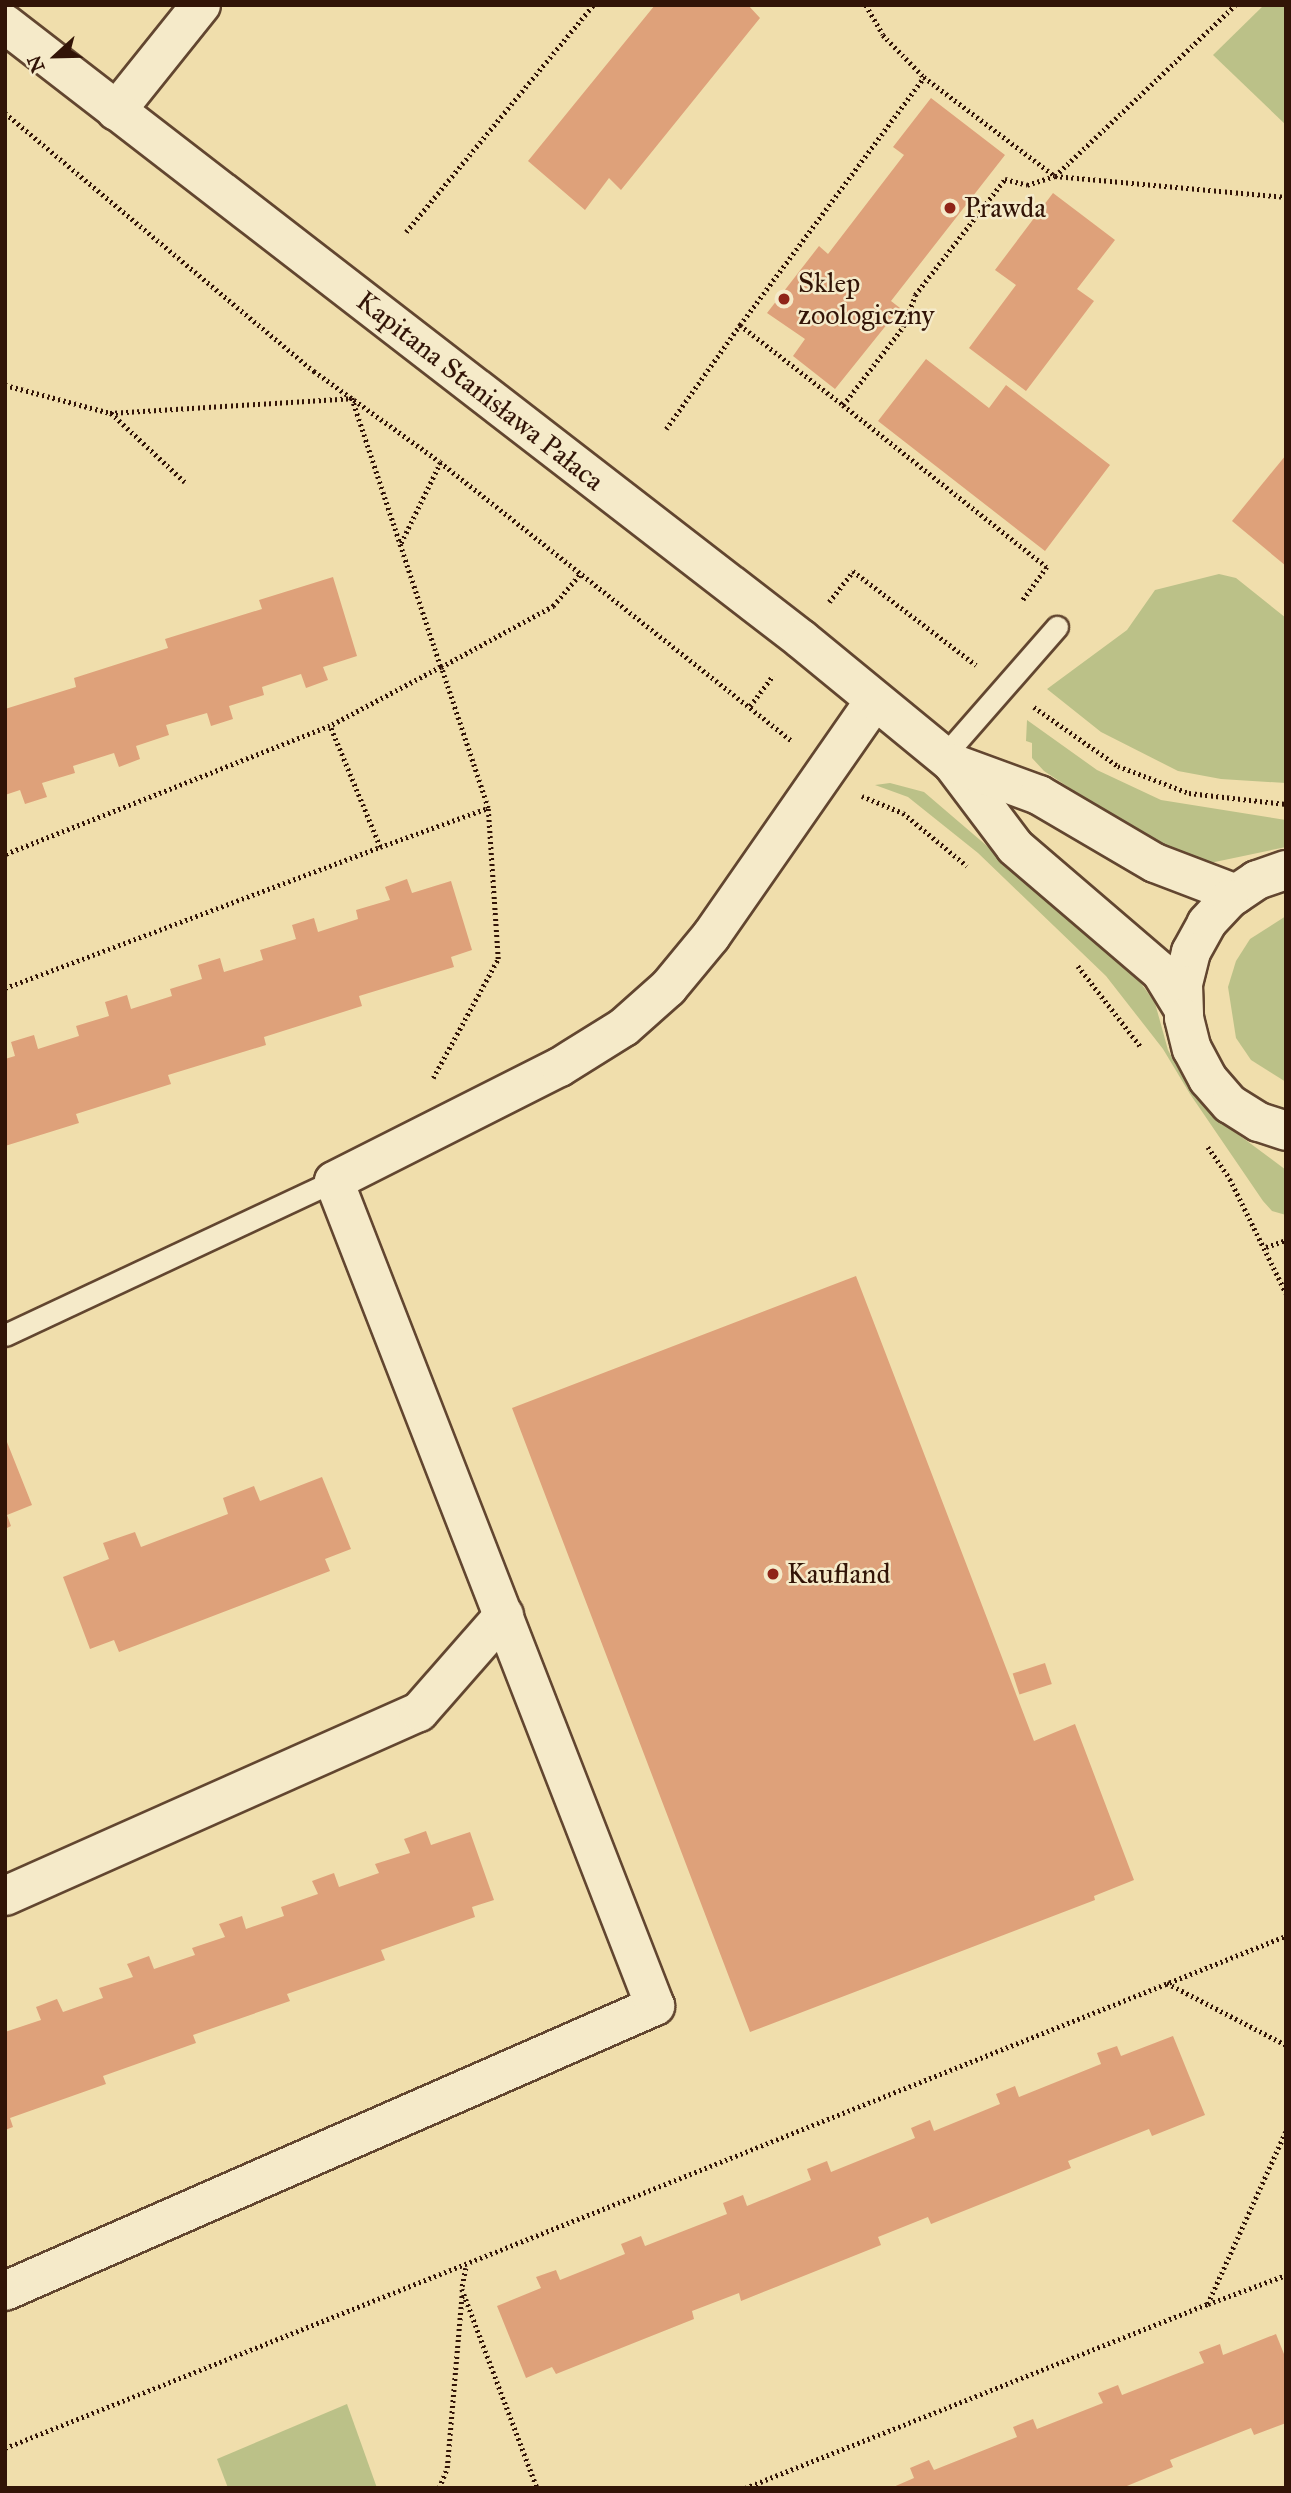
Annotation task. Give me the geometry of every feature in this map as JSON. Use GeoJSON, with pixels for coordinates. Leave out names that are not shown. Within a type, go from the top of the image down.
{"type":"FeatureCollection","features":[{"type":"Feature","properties":{"kind":"street"},"geometry":{"type":"LineString","coordinates":[[116,111],[201,5]]}},
{"type":"Feature","properties":{"kind":"street","name":"Kapitana Stanisława Pałaca"},"geometry":{"type":"LineString","coordinates":[[5,24],[875,700],[948,760],[1015,847],[1161,972],[1183,1008]]}},
{"type":"Feature","properties":{"kind":"street"},"geometry":{"type":"LineString","coordinates":[[5,2291],[655,2006],[334,1181],[413,1144],[560,1067],[624,1027],[668,988],[711,936],[875,700]]}},
{"type":"Feature","properties":{"kind":"street","name":"Kapitana Stanisława Pałaca"},"geometry":{"type":"LineString","coordinates":[[948,760],[1039,795],[1155,863],[1237,894]]}},
{"type":"Feature","properties":{"kind":"street"},"geometry":{"type":"LineString","coordinates":[[1285,1132],[1230,1104],[1208,1079],[1192,1049],[1183,1008],[1191,953],[1207,923],[1237,894],[1257,880],[1286,870]]}},
{"type":"Feature","properties":{"kind":"street"},"geometry":{"type":"LineString","coordinates":[[5,1896],[419,1712],[504,1615]]}},
{"type":"Feature","properties":{"kind":"lane"},"geometry":{"type":"LineString","coordinates":[[948,760],[1057,626]]}},
{"type":"Feature","properties":{"kind":"lane"},"geometry":{"type":"LineString","coordinates":[[5,1335],[334,1181]]}},
{"type":"Feature","properties":{"kind":"path"},"geometry":{"type":"LineString","coordinates":[[406,232],[593,5]]}},
{"type":"Feature","properties":{"kind":"path"},"geometry":{"type":"LineString","coordinates":[[866,5],[883,35],[925,76],[1055,176]]}},
{"type":"Feature","properties":{"kind":"path"},"geometry":{"type":"LineString","coordinates":[[1055,176],[1235,5]]}},
{"type":"Feature","properties":{"kind":"path"},"geometry":{"type":"LineString","coordinates":[[666,429],[925,76]]}},
{"type":"Feature","properties":{"kind":"path"},"geometry":{"type":"LineString","coordinates":[[5,113],[314,371],[440,463],[856,794],[903,813],[972,870]]}},
{"type":"Feature","properties":{"kind":"path"},"geometry":{"type":"LineString","coordinates":[[842,405],[903,327],[915,295],[1005,179],[1027,185],[1055,176],[1286,197]]}},
{"type":"Feature","properties":{"kind":"path"},"geometry":{"type":"LineString","coordinates":[[740,325],[1047,567],[1023,600]]}},
{"type":"Feature","properties":{"kind":"path"},"geometry":{"type":"LineString","coordinates":[[5,385],[110,413],[352,398]]}},
{"type":"Feature","properties":{"kind":"path"},"geometry":{"type":"LineString","coordinates":[[352,398],[488,808],[498,959],[428,1089],[413,1144]]}},
{"type":"Feature","properties":{"kind":"path"},"geometry":{"type":"LineString","coordinates":[[110,413],[185,481]]}},
{"type":"Feature","properties":{"kind":"path"},"geometry":{"type":"LineString","coordinates":[[401,544],[440,463]]}},
{"type":"Feature","properties":{"kind":"path"},"geometry":{"type":"LineString","coordinates":[[853,571],[1007,688],[1118,766],[1189,793],[1286,804]]}},
{"type":"Feature","properties":{"kind":"path"},"geometry":{"type":"LineString","coordinates":[[5,855],[330,726],[553,606],[580,573]]}},
{"type":"Feature","properties":{"kind":"path"},"geometry":{"type":"LineString","coordinates":[[330,726],[380,847]]}},
{"type":"Feature","properties":{"kind":"path"},"geometry":{"type":"LineString","coordinates":[[5,988],[488,808]]}},
{"type":"Feature","properties":{"kind":"path"},"geometry":{"type":"LineString","coordinates":[[1070,959],[1149,1058]]}},
{"type":"Feature","properties":{"kind":"path"},"geometry":{"type":"LineString","coordinates":[[1200,1135],[1230,1178],[1266,1247],[1286,1293]]}},
{"type":"Feature","properties":{"kind":"path"},"geometry":{"type":"LineString","coordinates":[[1266,1247],[1286,1240]]}},
{"type":"Feature","properties":{"kind":"path"},"geometry":{"type":"LineString","coordinates":[[5,2448],[466,2267],[1286,1936]]}},
{"type":"Feature","properties":{"kind":"path"},"geometry":{"type":"LineString","coordinates":[[1167,1983],[1286,2045]]}},
{"type":"Feature","properties":{"kind":"path"},"geometry":{"type":"LineString","coordinates":[[1208,2304],[1286,2132]]}},
{"type":"Feature","properties":{"kind":"path"},"geometry":{"type":"LineString","coordinates":[[439,2488],[447,2468],[466,2267]]}},
{"type":"Feature","properties":{"kind":"path"},"geometry":{"type":"LineString","coordinates":[[745,2488],[1286,2275]]}},
{"type":"Feature","properties":{"kind":"path"},"geometry":{"type":"LineString","coordinates":[[462,2289],[537,2488]]}},
{"type":"Feature","properties":{"kind":"green space"},"geometry":{"type":"Polygon","coordinates":[[[1264,5],[1286,5],[1286,125],[1213,55],[1264,5]]]}},
{"type":"Feature","properties":{"kind":"green space"},"geometry":{"type":"Polygon","coordinates":[[[1219,574],[1236,578],[1286,618],[1286,783],[1221,779],[1178,771],[1101,732],[1047,689],[1127,630],[1155,590],[1219,574]]]}},
{"type":"Feature","properties":{"kind":"green space"},"geometry":{"type":"Polygon","coordinates":[[[1027,720],[1097,770],[1161,800],[1286,820],[1286,847],[1210,863],[1171,855],[1044,771],[1032,758],[1032,743],[1026,741],[1027,720]]]}},
{"type":"Feature","properties":{"kind":"green space"},"geometry":{"type":"Polygon","coordinates":[[[890,783],[924,792],[1131,969],[1155,1003],[1168,1050],[1191,1093],[1220,1121],[1286,1170],[1286,1215],[1272,1211],[1263,1201],[1190,1094],[1163,1049],[1106,976],[978,853],[908,797],[875,785],[890,783]]]}},
{"type":"Feature","properties":{"kind":"green space"},"geometry":{"type":"Polygon","coordinates":[[[1286,916],[1286,1082],[1251,1060],[1236,1038],[1228,987],[1236,961],[1250,939],[1286,916]]]}},
{"type":"Feature","properties":{"kind":"green space"},"geometry":{"type":"Polygon","coordinates":[[[347,2404],[377,2488],[228,2488],[217,2459],[347,2404]]]}},
{"type":"Feature","properties":{"kind":"building"},"geometry":{"type":"Polygon","coordinates":[[[655,5],[748,5],[760,18],[621,190],[609,178],[585,210],[528,161],[655,5]]]}},
{"type":"Feature","properties":{"kind":"building"},"geometry":{"type":"Polygon","coordinates":[[[931,98],[1005,155],[891,301],[900,308],[835,389],[793,356],[805,339],[767,313],[819,246],[828,254],[904,155],[893,147],[931,98]]]}},
{"type":"Feature","properties":{"kind":"building"},"geometry":{"type":"Polygon","coordinates":[[[1053,193],[1115,240],[1077,289],[1094,301],[1026,391],[969,348],[1016,285],[995,270],[1053,193]]]}},
{"type":"Feature","properties":{"kind":"building"},"geometry":{"type":"Polygon","coordinates":[[[926,359],[989,408],[1006,385],[1110,465],[1045,551],[878,421],[926,359]]]}},
{"type":"Feature","properties":{"kind":"building"},"geometry":{"type":"Polygon","coordinates":[[[1286,455],[1286,566],[1232,521],[1286,455]]]}},
{"type":"Feature","properties":{"kind":"building"},"geometry":{"type":"Polygon","coordinates":[[[333,577],[357,656],[323,667],[328,680],[306,688],[301,674],[262,687],[264,695],[229,706],[233,719],[211,726],[207,713],[166,725],[169,735],[136,746],[140,759],[119,767],[114,753],[73,766],[75,773],[42,783],[47,797],[25,804],[20,790],[5,795],[5,709],[76,687],[74,678],[168,648],[165,639],[262,609],[259,600],[333,577]]]}},
{"type":"Feature","properties":{"kind":"building"},"geometry":{"type":"Polygon","coordinates":[[[407,879],[412,893],[451,881],[472,950],[451,957],[454,967],[359,996],[362,1006],[264,1037],[266,1045],[168,1075],[171,1084],[76,1114],[79,1123],[5,1146],[5,1059],[15,1056],[11,1042],[34,1035],[38,1049],[79,1036],[76,1026],[109,1016],[105,1002],[127,995],[131,1009],[172,996],[170,989],[202,979],[198,965],[220,958],[224,972],[263,960],[260,950],[296,939],[292,925],[314,918],[318,932],[358,919],[356,910],[390,900],[385,887],[407,879]]]}},
{"type":"Feature","properties":{"kind":"building","name":"Kaufland"},"geometry":{"type":"Polygon","coordinates":[[[856,1276],[1034,1741],[1075,1724],[1134,1880],[1094,1896],[1095,1900],[750,2032],[512,1408],[856,1276]]]}},
{"type":"Feature","properties":{"kind":"building"},"geometry":{"type":"Polygon","coordinates":[[[5,1437],[32,1505],[7,1515],[11,1526],[5,1529],[5,1437]]]}},
{"type":"Feature","properties":{"kind":"building"},"geometry":{"type":"Polygon","coordinates":[[[322,1477],[351,1549],[325,1559],[330,1571],[119,1652],[114,1640],[90,1649],[63,1577],[109,1559],[103,1543],[135,1532],[141,1547],[228,1514],[223,1498],[254,1486],[260,1501],[322,1477]]]}},
{"type":"Feature","properties":{"kind":"building"},"geometry":{"type":"Polygon","coordinates":[[[1045,1663],[1052,1684],[1019,1694],[1013,1674],[1045,1663]]]}},
{"type":"Feature","properties":{"kind":"building"},"geometry":{"type":"Polygon","coordinates":[[[426,1831],[431,1845],[470,1832],[494,1900],[472,1907],[475,1917],[381,1950],[385,1960],[287,1994],[290,2001],[193,2035],[196,2043],[103,2076],[106,2084],[10,2118],[13,2127],[5,2130],[5,2032],[41,2020],[36,2007],[57,1999],[63,2012],[103,1998],[99,1988],[133,1977],[127,1964],[149,1956],[154,1969],[195,1955],[192,1948],[225,1937],[219,1924],[242,1916],[246,1929],[284,1916],[281,1907],[318,1894],[312,1881],[334,1873],[339,1887],[379,1873],[375,1864],[410,1853],[404,1839],[426,1831]]]}},
{"type":"Feature","properties":{"kind":"building"},"geometry":{"type":"Polygon","coordinates":[[[1173,2036],[1205,2115],[1152,2136],[1149,2129],[1068,2161],[1071,2168],[931,2224],[928,2217],[878,2237],[881,2245],[741,2301],[739,2293],[692,2311],[694,2319],[556,2374],[552,2367],[526,2378],[497,2306],[541,2288],[536,2277],[556,2270],[560,2280],[625,2254],[621,2244],[641,2236],[645,2246],[727,2214],[723,2203],[743,2195],[747,2206],[811,2180],[807,2169],[827,2161],[831,2172],[915,2138],[911,2128],[930,2120],[934,2131],[1000,2104],[996,2094],[1015,2086],[1019,2097],[1101,2064],[1097,2053],[1117,2046],[1121,2056],[1173,2036]]]}},
{"type":"Feature","properties":{"kind":"building"},"geometry":{"type":"Polygon","coordinates":[[[1276,2334],[1286,2359],[1286,2423],[1254,2435],[1251,2428],[1170,2460],[1173,2467],[1122,2488],[891,2488],[914,2478],[910,2468],[929,2460],[934,2470],[1017,2437],[1013,2427],[1033,2419],[1037,2429],[1103,2403],[1098,2393],[1118,2385],[1122,2395],[1204,2363],[1199,2352],[1220,2344],[1223,2355],[1276,2334]]]}},
{"type":"Feature","properties":{"kind":"place","name":"Prawda"},"geometry":{"type":"Point","coordinates":[950,208]}},
{"type":"Feature","properties":{"kind":"place","name":"Sklep zoologiczny"},"geometry":{"type":"Point","coordinates":[784,299]}},
{"type":"Feature","properties":{"kind":"place","name":"Kaufland"},"geometry":{"type":"Point","coordinates":[773,1574]}}]}
